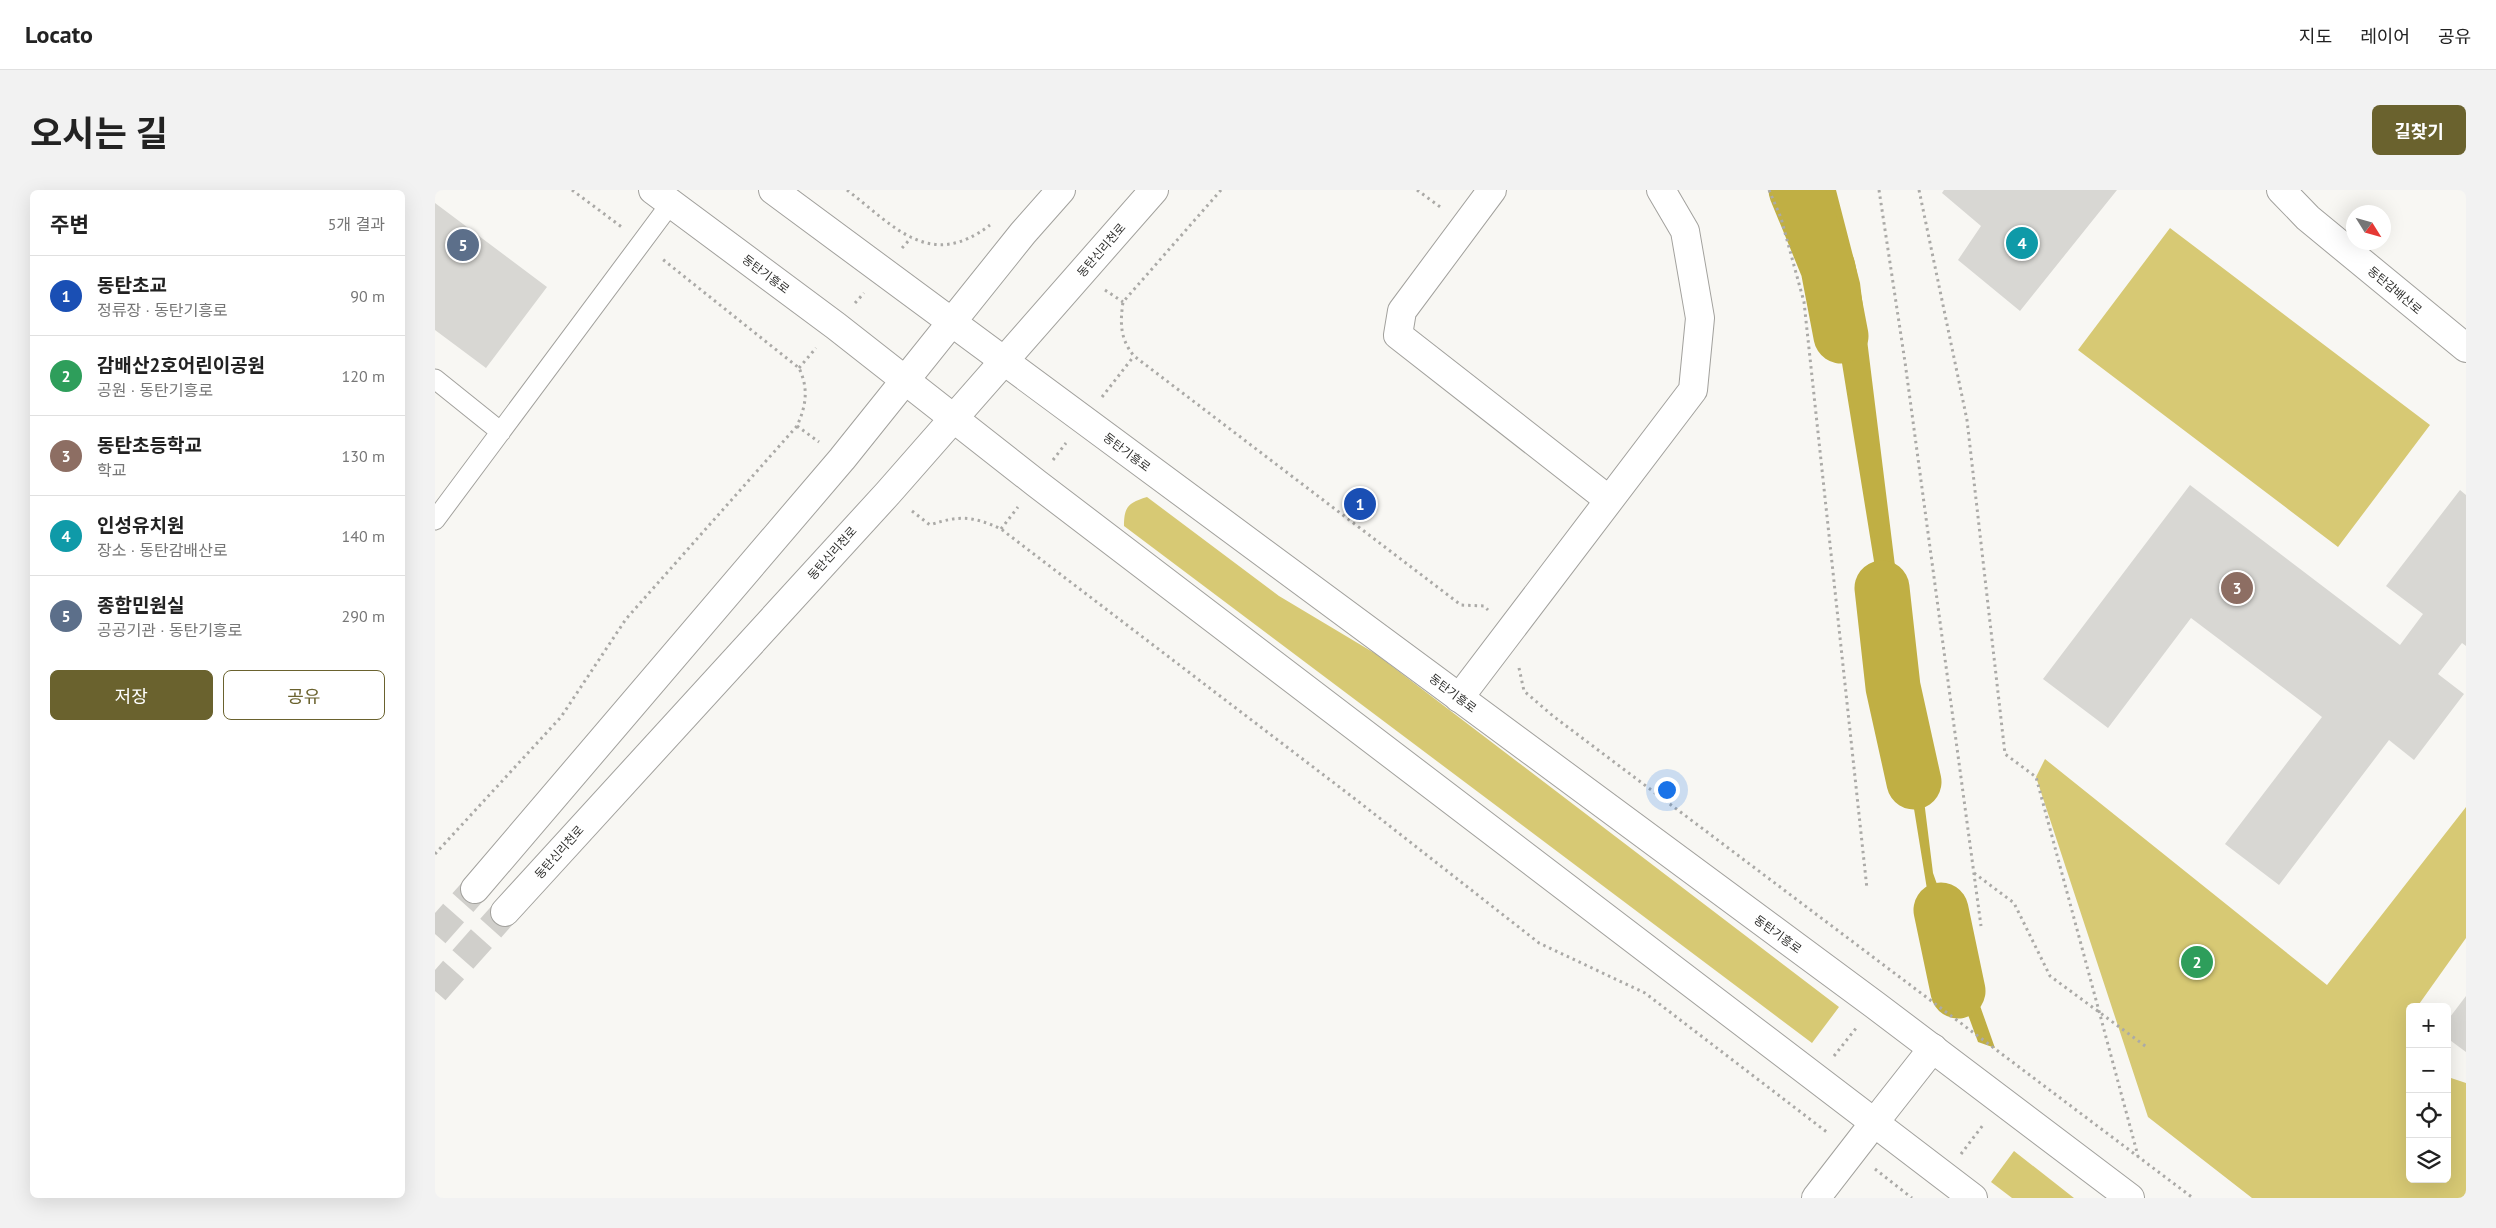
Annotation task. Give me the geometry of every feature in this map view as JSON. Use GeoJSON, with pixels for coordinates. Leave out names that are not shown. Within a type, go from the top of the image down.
{"type":"FeatureCollection","features":[{"type":"Feature","properties":{"kind":"street","name":"동탄기흥로"},"geometry":{"type":"LineString","coordinates":[[773,190],[1933,1048],[2131,1198]]}},
{"type":"Feature","properties":{"kind":"street"},"geometry":{"type":"LineString","coordinates":[[475,889],[842,459],[1023,233],[1061,190]]}},
{"type":"Feature","properties":{"kind":"street","name":"동탄신리천로"},"geometry":{"type":"LineString","coordinates":[[505,912],[888,493],[1154,190]]}},
{"type":"Feature","properties":{"kind":"street"},"geometry":{"type":"LineString","coordinates":[[1492,190],[1402,311],[1398,335],[1609,500]]}},
{"type":"Feature","properties":{"kind":"street"},"geometry":{"type":"LineString","coordinates":[[1459,698],[1693,390],[1700,318],[1685,231],[1661,190]]}},
{"type":"Feature","properties":{"kind":"street","name":"동탄감배산로"},"geometry":{"type":"LineString","coordinates":[[2281,190],[2309,218],[2466,348]]}},
{"type":"Feature","properties":{"kind":"street","name":"동탄기흥로"},"geometry":{"type":"LineString","coordinates":[[662,197],[836,326],[953,418],[1973,1198]]}},
{"type":"Feature","properties":{"kind":"street"},"geometry":{"type":"LineString","coordinates":[[1816,1198],[1933,1048]]}},
{"type":"Feature","properties":{"kind":"lane"},"geometry":{"type":"LineString","coordinates":[[435,520],[642,242],[662,197]]}},
{"type":"Feature","properties":{"kind":"lane"},"geometry":{"type":"LineString","coordinates":[[435,379],[501,432]]}},
{"type":"Feature","properties":{"kind":"path"},"geometry":{"type":"LineString","coordinates":[[435,854],[561,718],[626,619],[797,426],[806,404],[805,381],[799,368],[642,242],[572,190]]}},
{"type":"Feature","properties":{"kind":"path"},"geometry":{"type":"LineString","coordinates":[[847,190],[911,238],[930,245],[954,244],[976,235],[994,221]]}},
{"type":"Feature","properties":{"kind":"path"},"geometry":{"type":"LineString","coordinates":[[1221,190],[1123,302],[1120,319],[1126,346],[1134,356],[1461,605],[1484,606]]}},
{"type":"Feature","properties":{"kind":"path"},"geometry":{"type":"LineString","coordinates":[[1769,190],[1781,218],[1804,302],[1867,890]]}},
{"type":"Feature","properties":{"kind":"path"},"geometry":{"type":"LineString","coordinates":[[1879,190],[1905,362],[1981,926]]}},
{"type":"Feature","properties":{"kind":"path"},"geometry":{"type":"LineString","coordinates":[[1919,190],[1967,420],[2005,754],[2036,777],[2138,1156]]}},
{"type":"Feature","properties":{"kind":"path"},"geometry":{"type":"LineString","coordinates":[[930,525],[951,518],[967,517],[1001,529],[1359,802],[1539,943],[1645,993],[1912,1198]]}},
{"type":"Feature","properties":{"kind":"path"},"geometry":{"type":"LineString","coordinates":[[1519,664],[1524,691],[1553,716],[2193,1198]]}},
{"type":"Feature","properties":{"kind":"path"},"geometry":{"type":"LineString","coordinates":[[1974,873],[2014,903],[2050,976],[2148,1048]]}},
{"type":"Feature","properties":{"kind":"path"},"geometry":{"type":"LineString","coordinates":[[1794,1107],[1898,976]]}},
{"type":"Feature","properties":{"kind":"path"},"geometry":{"type":"LineString","coordinates":[[1944,1176],[2025,1071]]}},
{"type":"Feature","properties":{"kind":"shaded area"},"geometry":{"type":"Polygon","coordinates":[[[1814,190],[1836,190],[1860,283],[1933,873],[1995,1048],[1978,1042],[1931,914],[1814,190]]]}},
{"type":"Feature","properties":{"kind":"shaded area"},"geometry":{"type":"Polygon","coordinates":[[[2170,228],[2430,425],[2338,547],[2078,350],[2170,228]]]}},
{"type":"Feature","properties":{"kind":"shaded area"},"geometry":{"type":"Polygon","coordinates":[[[1147,497],[1279,596],[1376,654],[1839,1007],[1812,1043],[1124,526],[1128,507],[1135,501],[1147,497]]]}},
{"type":"Feature","properties":{"kind":"shaded area"},"geometry":{"type":"Polygon","coordinates":[[[2045,759],[2327,985],[2466,807],[2466,938],[2420,1003],[2406,1003],[2406,1183],[2451,1183],[2451,1078],[2466,1083],[2466,1198],[2252,1198],[2148,1117],[2036,777],[2045,759]]]}},
{"type":"Feature","properties":{"kind":"shaded area"},"geometry":{"type":"Polygon","coordinates":[[[2014,1151],[2074,1198],[2012,1198],[1991,1182],[2014,1151]]]}},
{"type":"Feature","properties":{"kind":"building"},"geometry":{"type":"Polygon","coordinates":[[[1944,190],[2117,190],[2020,311],[1958,260],[1981,226],[1942,193],[1944,190]]]}},
{"type":"Feature","properties":{"kind":"building"},"geometry":{"type":"Polygon","coordinates":[[[435,203],[547,287],[486,368],[435,330],[435,203]]]}},
{"type":"Feature","properties":{"kind":"building"},"geometry":{"type":"Polygon","coordinates":[[[2190,485],[2400,645],[2423,614],[2386,586],[2460,490],[2466,495],[2466,646],[2462,643],[2438,674],[2464,694],[2414,760],[2389,740],[2279,885],[2225,844],[2322,717],[2191,618],[2108,728],[2043,679],[2190,485]]]}},
{"type":"Feature","properties":{"kind":"building"},"geometry":{"type":"Polygon","coordinates":[[[2466,996],[2466,1052],[2451,1041],[2451,1016],[2466,996]]]}},
{"type":"Feature","properties":{"kind":"waterway"},"geometry":{"type":"LineString","coordinates":[[1796,190],[1828,268],[1841,336]]}},
{"type":"Feature","properties":{"kind":"waterway"},"geometry":{"type":"LineString","coordinates":[[1882,588],[1893,687],[1914,782]]}},
{"type":"Feature","properties":{"kind":"waterway"},"geometry":{"type":"LineString","coordinates":[[1941,910],[1958,991]]}},
{"type":"Feature","properties":{"kind":"tunnel"},"geometry":{"type":"LineString","coordinates":[[435,934],[475,889]]}},
{"type":"Feature","properties":{"kind":"tunnel"},"geometry":{"type":"LineString","coordinates":[[435,991],[505,912]]}},
{"type":"Feature","properties":{"kind":"place","name":"인성유치원"},"geometry":{"type":"Point","coordinates":[2022,243]}},
{"type":"Feature","properties":{"kind":"place","name":"종합민원실"},"geometry":{"type":"Point","coordinates":[463,245]}},
{"type":"Feature","properties":{"kind":"place","name":"동탄초교"},"geometry":{"type":"Point","coordinates":[1360,504]}},
{"type":"Feature","properties":{"kind":"place","name":"동탄초등학교"},"geometry":{"type":"Point","coordinates":[2237,588]}},
{"type":"Feature","properties":{"kind":"place","name":"감배산2호어린이공원"},"geometry":{"type":"Point","coordinates":[2197,962]}}]}
